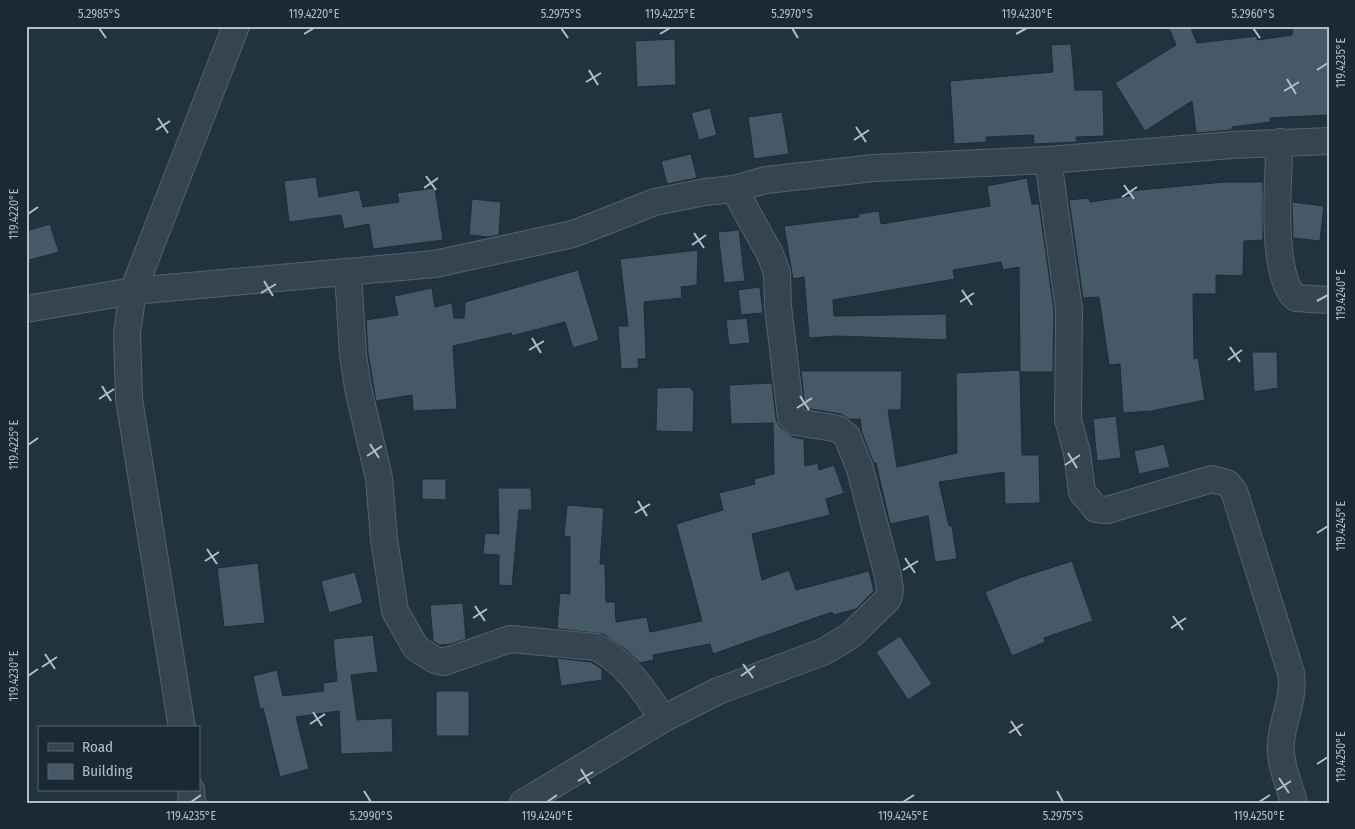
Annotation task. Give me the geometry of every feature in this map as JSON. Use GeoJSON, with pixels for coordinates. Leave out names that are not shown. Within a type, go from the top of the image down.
{"type":"FeatureCollection","features":[{"type":"Feature","properties":{"kind":"street"},"geometry":{"type":"LineString","coordinates":[[182,726],[129,399],[126,369],[127,333],[133,291],[236,26]]}},
{"type":"Feature","properties":{"kind":"street"},"geometry":{"type":"LineString","coordinates":[[26,308],[133,291],[436,264],[573,234],[655,202],[705,192],[734,189],[766,180],[874,168],[1048,160],[1280,142],[1329,141]]}},
{"type":"Feature","properties":{"kind":"street"},"geometry":{"type":"LineString","coordinates":[[1280,142],[1278,242],[1287,289],[1296,298],[1329,300]]}},
{"type":"Feature","properties":{"kind":"street"},"geometry":{"type":"LineString","coordinates":[[1048,160],[1069,309],[1068,419],[1077,452],[1082,492],[1096,509],[1107,510],[1212,479],[1227,483],[1234,491],[1291,673],[1293,686],[1291,702],[1281,740],[1281,754],[1294,803]]}},
{"type":"Feature","properties":{"kind":"street"},"geometry":{"type":"LineString","coordinates":[[523,803],[663,720],[718,691],[823,652],[861,627],[888,599],[890,590],[888,576],[860,469],[847,436],[838,430],[828,427],[796,422],[791,416],[778,306],[777,273],[770,254],[734,189]]}},
{"type":"Feature","properties":{"kind":"street"},"geometry":{"type":"LineString","coordinates":[[348,272],[353,356],[358,388],[379,478],[392,597],[402,626],[416,648],[435,660],[444,662],[510,639],[596,647],[606,652],[641,685],[663,720]]}},
{"type":"Feature","properties":{"kind":"building"},"geometry":{"type":"Polygon","coordinates":[[[1168,26],[1190,26],[1197,43],[1257,36],[1257,40],[1292,35],[1293,26],[1329,26],[1329,115],[1270,118],[1271,122],[1232,127],[1232,130],[1196,133],[1192,101],[1145,131],[1115,83],[1176,45],[1168,26]]]}},
{"type":"Feature","properties":{"kind":"building"},"geometry":{"type":"Polygon","coordinates":[[[675,39],[676,85],[637,87],[635,41],[675,39]]]}},
{"type":"Feature","properties":{"kind":"building"},"geometry":{"type":"Polygon","coordinates":[[[1071,44],[1075,90],[1103,90],[1104,136],[1076,137],[1077,142],[1034,144],[1033,135],[986,137],[987,142],[954,144],[950,81],[1053,72],[1051,45],[1071,44]]]}},
{"type":"Feature","properties":{"kind":"building"},"geometry":{"type":"Polygon","coordinates":[[[710,108],[717,135],[699,140],[691,113],[710,108]]]}},
{"type":"Feature","properties":{"kind":"building"},"geometry":{"type":"Polygon","coordinates":[[[782,112],[789,154],[754,159],[748,117],[782,112]]]}},
{"type":"Feature","properties":{"kind":"building"},"geometry":{"type":"Polygon","coordinates":[[[691,154],[697,178],[667,184],[661,161],[691,154]]]}},
{"type":"Feature","properties":{"kind":"building"},"geometry":{"type":"Polygon","coordinates":[[[316,177],[319,197],[359,190],[363,207],[399,202],[397,193],[435,188],[443,240],[373,249],[369,224],[344,229],[341,215],[289,222],[284,181],[316,177]]]}},
{"type":"Feature","properties":{"kind":"building"},"geometry":{"type":"Polygon","coordinates":[[[1027,178],[1032,204],[1039,204],[1054,310],[1053,372],[1020,372],[1019,267],[1003,270],[1001,262],[953,270],[955,279],[833,300],[834,316],[946,314],[947,340],[837,336],[809,338],[804,277],[793,279],[784,226],[859,217],[858,214],[879,211],[881,224],[990,206],[987,186],[1027,178]]]}},
{"type":"Feature","properties":{"kind":"building"},"geometry":{"type":"Polygon","coordinates":[[[1224,182],[1263,182],[1263,240],[1244,241],[1243,276],[1216,275],[1216,294],[1193,294],[1194,359],[1198,358],[1205,400],[1152,411],[1123,413],[1120,364],[1109,365],[1099,297],[1083,298],[1069,200],[1089,198],[1090,202],[1130,196],[1129,191],[1224,182]]]}},
{"type":"Feature","properties":{"kind":"building"},"geometry":{"type":"Polygon","coordinates":[[[472,199],[501,202],[499,235],[489,237],[469,235],[472,199]]]}},
{"type":"Feature","properties":{"kind":"building"},"geometry":{"type":"Polygon","coordinates":[[[1292,202],[1324,206],[1320,241],[1293,238],[1292,202]]]}},
{"type":"Feature","properties":{"kind":"building"},"geometry":{"type":"Polygon","coordinates":[[[50,224],[59,252],[26,261],[26,231],[50,224]]]}},
{"type":"Feature","properties":{"kind":"building"},"geometry":{"type":"Polygon","coordinates":[[[739,230],[745,281],[724,283],[718,232],[739,230]]]}},
{"type":"Feature","properties":{"kind":"building"},"geometry":{"type":"Polygon","coordinates":[[[698,250],[697,285],[681,287],[682,298],[644,302],[646,359],[638,359],[639,368],[621,369],[618,326],[628,326],[620,259],[698,250]]]}},
{"type":"Feature","properties":{"kind":"building"},"geometry":{"type":"Polygon","coordinates":[[[578,270],[599,340],[573,348],[565,322],[512,336],[511,333],[453,346],[457,409],[413,411],[412,395],[376,401],[368,353],[366,320],[398,315],[394,296],[432,288],[435,307],[452,303],[454,318],[464,318],[465,302],[578,270]]]}},
{"type":"Feature","properties":{"kind":"building"},"geometry":{"type":"Polygon","coordinates":[[[760,287],[763,313],[741,315],[738,290],[760,287]]]}},
{"type":"Feature","properties":{"kind":"building"},"geometry":{"type":"Polygon","coordinates":[[[747,318],[750,343],[729,345],[726,320],[747,318]]]}},
{"type":"Feature","properties":{"kind":"building"},"geometry":{"type":"Polygon","coordinates":[[[1252,352],[1277,352],[1278,388],[1254,392],[1252,352]]]}},
{"type":"Feature","properties":{"kind":"building"},"geometry":{"type":"Polygon","coordinates":[[[1020,370],[1022,455],[1039,455],[1040,503],[1005,504],[1004,472],[939,482],[949,526],[952,526],[957,559],[935,562],[928,516],[890,524],[876,463],[874,464],[862,433],[860,419],[849,419],[841,414],[805,408],[801,371],[902,371],[901,410],[888,410],[897,467],[957,453],[956,373],[1020,370]]]}},
{"type":"Feature","properties":{"kind":"building"},"geometry":{"type":"Polygon","coordinates":[[[772,383],[776,419],[780,427],[793,437],[804,439],[805,466],[818,463],[819,470],[834,465],[844,493],[826,499],[830,515],[752,534],[762,580],[789,570],[796,590],[869,571],[874,591],[856,609],[833,615],[832,612],[713,654],[710,644],[653,655],[654,660],[640,663],[625,649],[603,634],[552,628],[557,628],[560,593],[570,594],[570,537],[564,536],[567,505],[604,508],[600,564],[605,564],[606,602],[615,602],[616,622],[647,617],[650,632],[702,621],[676,524],[723,510],[719,493],[755,484],[754,479],[774,474],[773,423],[731,424],[729,385],[772,383]]]}},
{"type":"Feature","properties":{"kind":"building"},"geometry":{"type":"Polygon","coordinates":[[[690,387],[694,393],[693,432],[656,431],[657,388],[690,387]]]}},
{"type":"Feature","properties":{"kind":"building"},"geometry":{"type":"Polygon","coordinates":[[[1116,416],[1121,458],[1097,461],[1093,419],[1116,416]]]}},
{"type":"Feature","properties":{"kind":"building"},"geometry":{"type":"Polygon","coordinates":[[[1164,444],[1170,467],[1139,474],[1134,451],[1164,444]]]}},
{"type":"Feature","properties":{"kind":"building"},"geometry":{"type":"Polygon","coordinates":[[[422,479],[446,479],[446,500],[422,499],[422,479]]]}},
{"type":"Feature","properties":{"kind":"building"},"geometry":{"type":"Polygon","coordinates":[[[498,488],[531,488],[532,510],[519,510],[512,586],[499,585],[499,555],[483,554],[485,533],[499,534],[498,488]]]}},
{"type":"Feature","properties":{"kind":"building"},"geometry":{"type":"Polygon","coordinates":[[[1072,561],[1093,621],[1044,638],[1045,642],[1012,656],[985,592],[1019,578],[1072,561]]]}},
{"type":"Feature","properties":{"kind":"building"},"geometry":{"type":"Polygon","coordinates":[[[258,563],[265,623],[224,627],[217,568],[258,563]]]}},
{"type":"Feature","properties":{"kind":"building"},"geometry":{"type":"Polygon","coordinates":[[[355,572],[363,603],[329,613],[321,581],[355,572]]]}},
{"type":"Feature","properties":{"kind":"building"},"geometry":{"type":"Polygon","coordinates":[[[463,603],[466,639],[451,644],[439,645],[433,641],[430,605],[463,603]]]}},
{"type":"Feature","properties":{"kind":"building"},"geometry":{"type":"Polygon","coordinates":[[[373,635],[378,672],[351,675],[357,720],[392,718],[393,752],[341,754],[339,711],[296,717],[309,769],[280,777],[263,708],[260,709],[253,676],[277,670],[283,696],[324,691],[323,683],[337,681],[333,639],[373,635]]]}},
{"type":"Feature","properties":{"kind":"building"},"geometry":{"type":"Polygon","coordinates":[[[900,636],[932,684],[908,700],[876,652],[900,636]]]}},
{"type":"Feature","properties":{"kind":"building"},"geometry":{"type":"Polygon","coordinates":[[[557,658],[591,662],[602,669],[602,680],[561,686],[557,658]]]}},
{"type":"Feature","properties":{"kind":"building"},"geometry":{"type":"Polygon","coordinates":[[[436,691],[469,691],[469,736],[436,736],[436,691]]]}}]}
